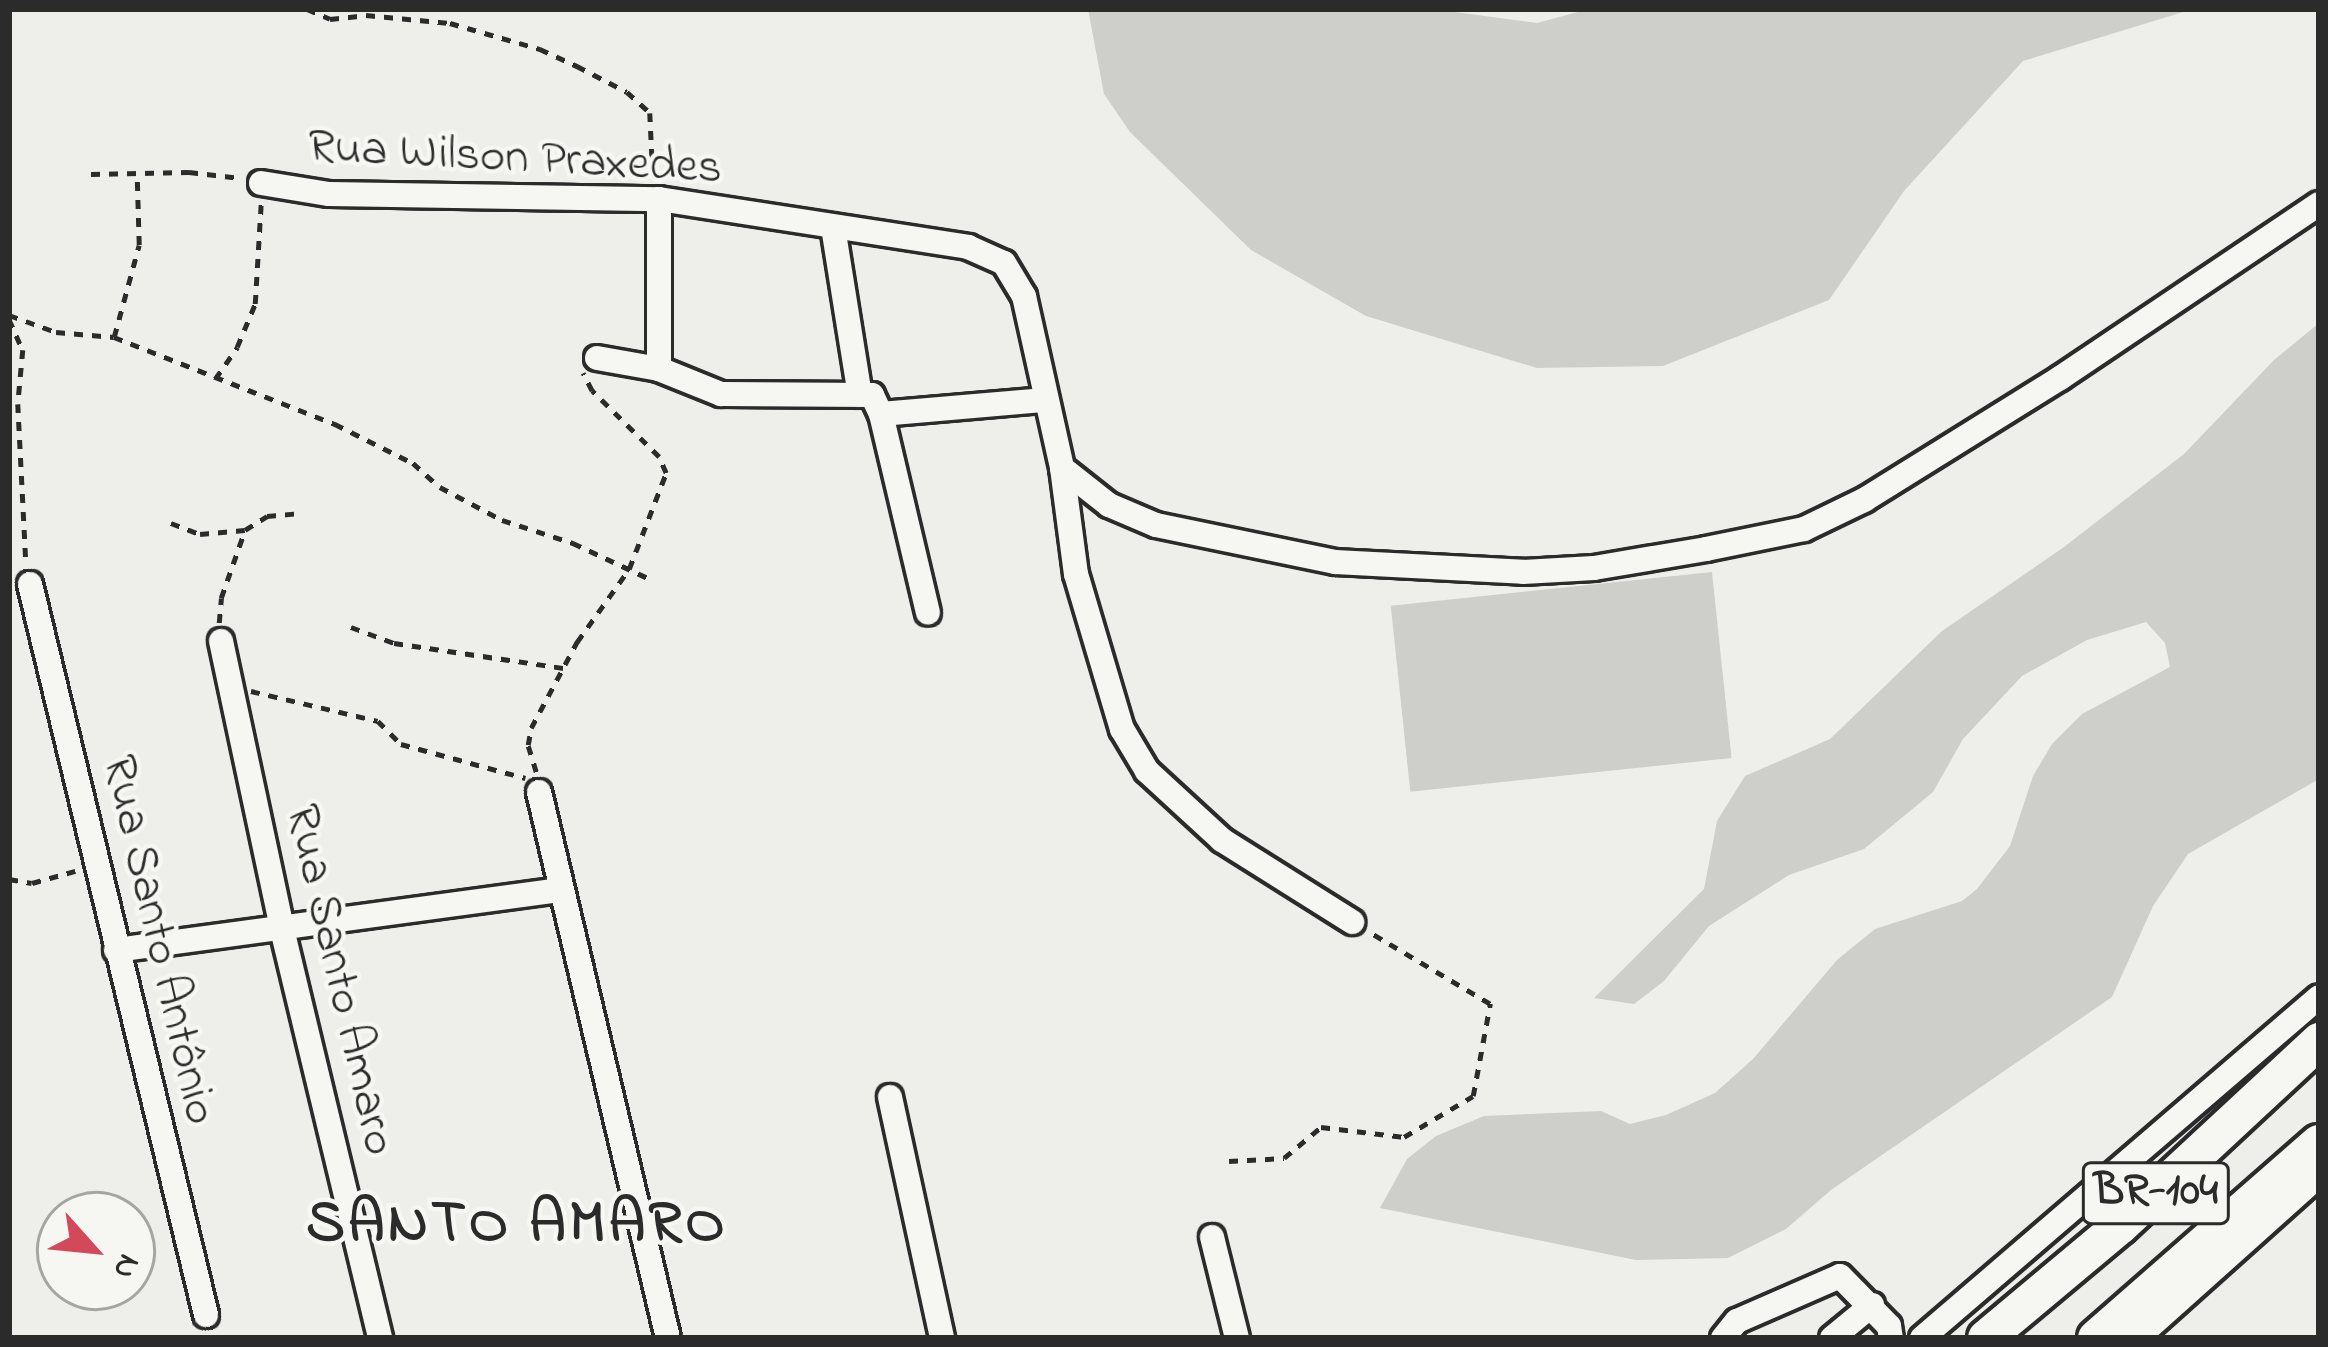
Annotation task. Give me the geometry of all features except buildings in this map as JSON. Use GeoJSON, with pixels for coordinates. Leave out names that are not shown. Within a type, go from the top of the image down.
{"type":"FeatureCollection","features":[{"type":"Feature","properties":{"kind":"highway","name":"BR-104"},"geometry":{"type":"LineString","coordinates":[[1986,1338],[2120,1226],[2319,1041]]}},
{"type":"Feature","properties":{"kind":"highway","name":"BR-104"},"geometry":{"type":"LineString","coordinates":[[2096,1338],[2175,1284],[2319,1143]]}},
{"type":"Feature","properties":{"kind":"street","name":"Rua Wilson Praxedes"},"geometry":{"type":"LineString","coordinates":[[261,183],[329,194],[655,198],[968,247],[1004,263],[1024,296],[1063,468],[1076,574],[1113,708],[1136,754],[1147,771],[1222,840],[1352,922]]}},
{"type":"Feature","properties":{"kind":"street"},"geometry":{"type":"LineString","coordinates":[[655,198],[659,369]]}},
{"type":"Feature","properties":{"kind":"street"},"geometry":{"type":"LineString","coordinates":[[1063,468],[1109,505],[1156,525],[1335,562],[1523,572],[1594,568],[1804,529],[1901,478],[2319,204]]}},
{"type":"Feature","properties":{"kind":"street"},"geometry":{"type":"LineString","coordinates":[[832,227],[860,395]]}},
{"type":"Feature","properties":{"kind":"street"},"geometry":{"type":"LineString","coordinates":[[597,358],[659,369],[722,394],[876,397],[928,613]]}},
{"type":"Feature","properties":{"kind":"street"},"geometry":{"type":"LineString","coordinates":[[880,413],[1045,400]]}},
{"type":"Feature","properties":{"kind":"street","name":"Rua Santo Antônio"},"geometry":{"type":"LineString","coordinates":[[29,584],[206,1315]]}},
{"type":"Feature","properties":{"kind":"street","name":"Rua Santo Amaro"},"geometry":{"type":"LineString","coordinates":[[221,641],[282,929],[380,1338]]}},
{"type":"Feature","properties":{"kind":"street"},"geometry":{"type":"LineString","coordinates":[[539,792],[668,1338]]}},
{"type":"Feature","properties":{"kind":"street"},"geometry":{"type":"LineString","coordinates":[[116,950],[560,890]]}},
{"type":"Feature","properties":{"kind":"street"},"geometry":{"type":"LineString","coordinates":[[1922,1338],[2319,998]]}},
{"type":"Feature","properties":{"kind":"street"},"geometry":{"type":"LineString","coordinates":[[890,1097],[942,1338]]}},
{"type":"Feature","properties":{"kind":"street"},"geometry":{"type":"LineString","coordinates":[[2137,1338],[2175,1284],[2319,1175]]}},
{"type":"Feature","properties":{"kind":"street"},"geometry":{"type":"LineString","coordinates":[[1212,1237],[1230,1337]]}},
{"type":"Feature","properties":{"kind":"street"},"geometry":{"type":"LineString","coordinates":[[1723,1338],[1737,1321],[1834,1276],[1872,1304],[1889,1326],[1891,1338]]}},
{"type":"Feature","properties":{"kind":"street"},"geometry":{"type":"LineString","coordinates":[[1832,1338],[1872,1304]]}},
{"type":"Feature","properties":{"kind":"path"},"geometry":{"type":"LineString","coordinates":[[307,9],[330,19],[366,15],[450,23],[540,49],[627,92],[650,113],[655,134],[655,198]]}},
{"type":"Feature","properties":{"kind":"path","name":"Rua Wilson Praxedes"},"geometry":{"type":"LineString","coordinates":[[91,174],[206,173],[261,183]]}},
{"type":"Feature","properties":{"kind":"path"},"geometry":{"type":"LineString","coordinates":[[114,338],[139,244],[137,176]]}},
{"type":"Feature","properties":{"kind":"path"},"geometry":{"type":"LineString","coordinates":[[214,379],[237,347],[255,304],[261,183]]}},
{"type":"Feature","properties":{"kind":"path"},"geometry":{"type":"LineString","coordinates":[[9,317],[56,332],[114,338],[335,424],[413,464],[440,487],[502,520],[573,542],[652,580]]}},
{"type":"Feature","properties":{"kind":"path"},"geometry":{"type":"LineString","coordinates":[[9,317],[23,350],[18,404],[29,584]]}},
{"type":"Feature","properties":{"kind":"path"},"geometry":{"type":"LineString","coordinates":[[230,686],[377,721],[401,744],[539,782],[528,745],[532,728],[564,668],[629,569],[666,473],[659,458],[583,378],[588,359],[597,358]]}},
{"type":"Feature","properties":{"kind":"path"},"geometry":{"type":"LineString","coordinates":[[171,523],[200,534],[245,530],[267,516],[300,513]]}},
{"type":"Feature","properties":{"kind":"path"},"geometry":{"type":"LineString","coordinates":[[221,641],[220,598],[245,530]]}},
{"type":"Feature","properties":{"kind":"path"},"geometry":{"type":"LineString","coordinates":[[351,627],[394,644],[564,668]]}},
{"type":"Feature","properties":{"kind":"path"},"geometry":{"type":"LineString","coordinates":[[9,879],[57,879],[97,862]]}},
{"type":"Feature","properties":{"kind":"path"},"geometry":{"type":"LineString","coordinates":[[1228,1162],[1284,1158],[1321,1126],[1404,1137],[1473,1096],[1490,1004],[1352,922]]}},
{"type":"Feature","properties":{"kind":"shaded area"},"geometry":{"type":"Polygon","coordinates":[[[1088,9],[1432,9],[1537,23],[1589,9],[2193,9],[2023,61],[1904,191],[1829,300],[1663,366],[1537,368],[1366,316],[1251,250],[1130,132],[1104,94],[1088,9]]]}},
{"type":"Feature","properties":{"kind":"shaded area"},"geometry":{"type":"Polygon","coordinates":[[[2319,323],[2319,779],[2188,854],[2153,906],[2112,997],[1831,1190],[1786,1229],[1728,1258],[1636,1260],[1380,1208],[1407,1159],[1436,1136],[1484,1116],[1601,1111],[1630,1124],[1666,1115],[1715,1093],[1753,1059],[1837,960],[1875,929],[1962,901],[1977,889],[2010,846],[2033,776],[2052,744],[2082,714],[2170,667],[2165,643],[2146,622],[2087,640],[2022,676],[1963,739],[1933,792],[1864,849],[1789,875],[1709,926],[1664,981],[1634,1004],[1594,998],[1704,889],[1717,821],[1745,776],[1830,739],[1942,631],[2064,547],[2184,454],[2274,360],[2319,323]]]}},
{"type":"Feature","properties":{"kind":"shaded area"},"geometry":{"type":"Polygon","coordinates":[[[1712,572],[1732,758],[1410,792],[1391,606],[1712,572]]]}},
{"type":"Feature","properties":{"kind":"district","name":"SANTO AMARO"},"geometry":{"type":"Point","coordinates":[517,1225]}}]}
